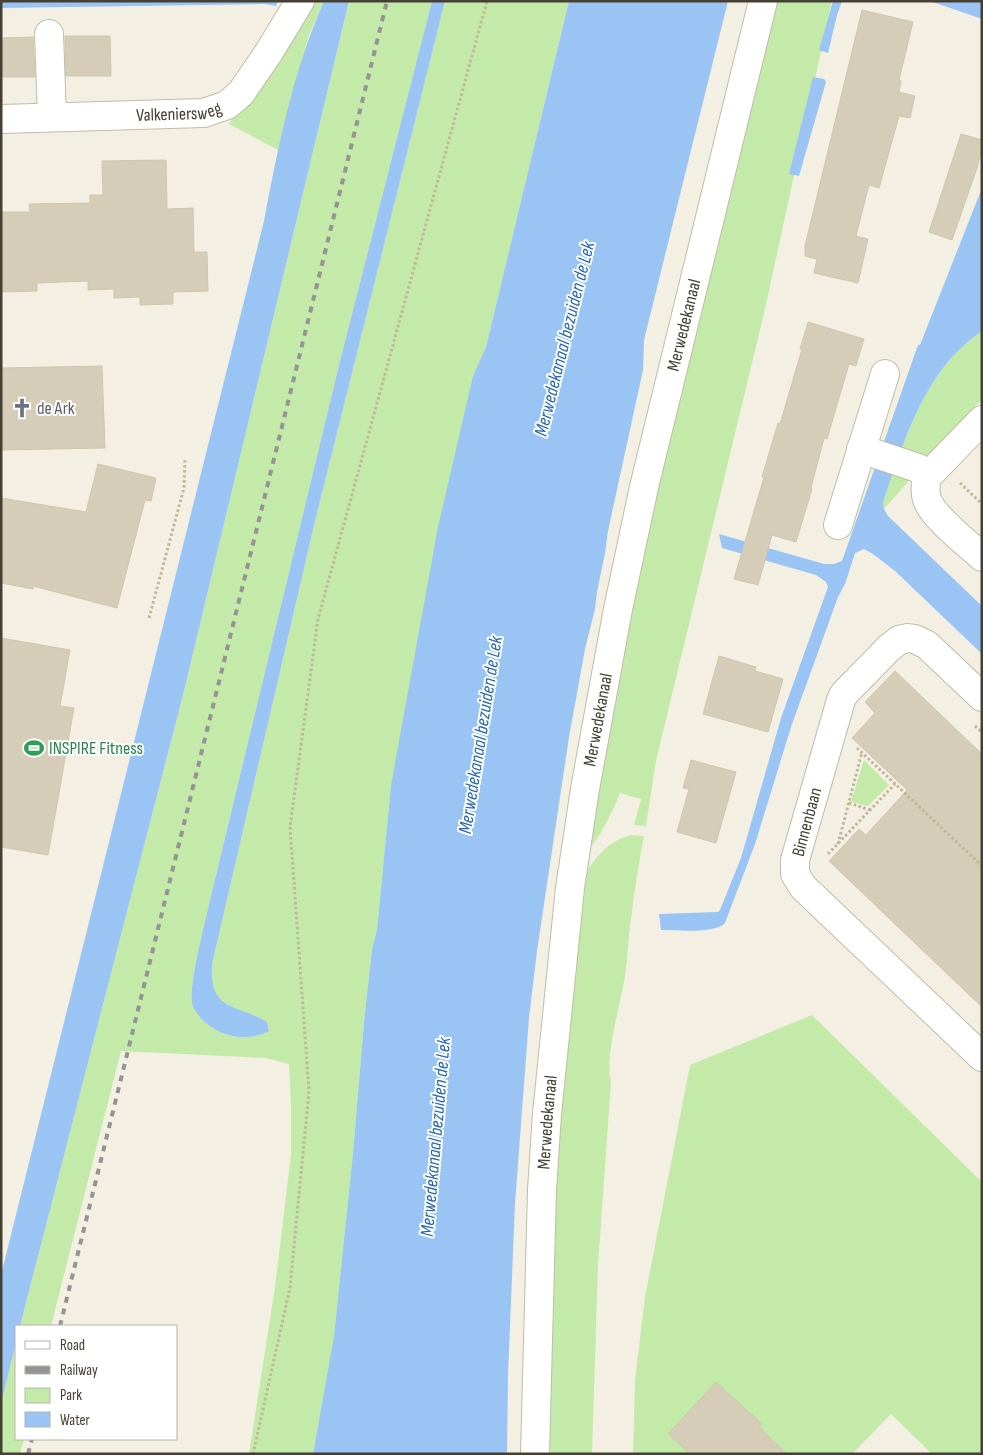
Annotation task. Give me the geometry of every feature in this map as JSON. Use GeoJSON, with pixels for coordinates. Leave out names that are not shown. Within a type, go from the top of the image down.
{"type":"FeatureCollection","features":[{"type":"Feature","properties":{"kind":"street","name":"Valkeniersweg"},"geometry":{"type":"LineString","coordinates":[[1,118],[204,114],[216,110],[228,105],[241,93],[300,1]]}},
{"type":"Feature","properties":{"kind":"street","name":"Merwedekanaal"},"geometry":{"type":"LineString","coordinates":[[535,1454],[542,1190],[553,1050],[571,879],[585,789],[618,609],[644,487],[763,1]]}},
{"type":"Feature","properties":{"kind":"street"},"geometry":{"type":"LineString","coordinates":[[49,34],[52,117]]}},
{"type":"Feature","properties":{"kind":"street"},"geometry":{"type":"LineString","coordinates":[[838,525],[867,451],[885,374]]}},
{"type":"Feature","properties":{"kind":"street"},"geometry":{"type":"LineString","coordinates":[[918,472],[982,420]]}},
{"type":"Feature","properties":{"kind":"street"},"geometry":{"type":"LineString","coordinates":[[867,451],[918,472],[925,485],[925,494],[929,504],[982,557]]}},
{"type":"Feature","properties":{"kind":"street","name":"Binnenbaan"},"geometry":{"type":"LineString","coordinates":[[982,697],[927,645],[908,638],[900,640],[889,648],[844,694],[841,700],[795,860],[795,874],[800,883],[982,1057]]}},
{"type":"Feature","properties":{"kind":"path"},"geometry":{"type":"LineString","coordinates":[[253,1454],[290,1288],[309,1092],[290,827],[318,619],[486,1]]}},
{"type":"Feature","properties":{"kind":"path"},"geometry":{"type":"LineString","coordinates":[[149,618],[184,488],[186,460]]}},
{"type":"Feature","properties":{"kind":"path"},"geometry":{"type":"LineString","coordinates":[[852,742],[982,866]]}},
{"type":"Feature","properties":{"kind":"path"},"geometry":{"type":"LineString","coordinates":[[838,844],[862,752]]}},
{"type":"Feature","properties":{"kind":"path"},"geometry":{"type":"LineString","coordinates":[[800,883],[896,784]]}},
{"type":"Feature","properties":{"kind":"path"},"geometry":{"type":"LineString","coordinates":[[849,803],[870,810]]}},
{"type":"Feature","properties":{"kind":"green space"},"geometry":{"type":"Polygon","coordinates":[[[90,1],[324,1],[309,35],[278,150],[229,124],[307,2],[90,1]]]}},
{"type":"Feature","properties":{"kind":"green space"},"geometry":{"type":"Polygon","coordinates":[[[349,1],[432,1],[339,365],[197,955],[192,999],[193,1007],[199,1016],[215,1030],[225,1034],[236,1037],[253,1036],[269,1031],[267,1022],[227,1004],[220,998],[215,991],[212,979],[212,964],[315,521],[445,1],[569,1],[486,347],[473,376],[391,785],[377,930],[372,949],[364,1022],[334,1337],[313,1454],[249,1454],[275,1287],[291,1155],[289,1064],[266,1058],[121,1051],[51,1325],[20,1325],[184,691],[349,1]]]}},
{"type":"Feature","properties":{"kind":"green space"},"geometry":{"type":"Polygon","coordinates":[[[773,1],[832,1],[765,309],[656,761],[646,826],[634,825],[641,799],[620,793],[605,825],[586,854],[640,560],[773,1]]]}},
{"type":"Feature","properties":{"kind":"green space"},"geometry":{"type":"Polygon","coordinates":[[[982,331],[982,399],[884,509],[883,502],[909,430],[931,386],[945,365],[962,347],[982,331]]]}},
{"type":"Feature","properties":{"kind":"green space"},"geometry":{"type":"Polygon","coordinates":[[[864,760],[889,785],[868,806],[851,802],[864,760]]]}},
{"type":"Feature","properties":{"kind":"green space"},"geometry":{"type":"Polygon","coordinates":[[[631,835],[644,836],[630,926],[625,976],[611,1045],[609,1072],[611,1082],[598,1266],[592,1454],[540,1454],[542,1311],[583,879],[591,865],[608,846],[631,835]]]}},
{"type":"Feature","properties":{"kind":"green space"},"geometry":{"type":"Polygon","coordinates":[[[812,1015],[982,1182],[982,1454],[932,1454],[891,1414],[852,1454],[633,1454],[635,1380],[645,1297],[690,1065],[812,1015]]]}},
{"type":"Feature","properties":{"kind":"green space"},"geometry":{"type":"Polygon","coordinates":[[[15,1347],[15,1440],[24,1440],[20,1454],[1,1454],[1,1404],[15,1347]]]}},
{"type":"Feature","properties":{"kind":"water"},"geometry":{"type":"Polygon","coordinates":[[[1,1],[278,1],[276,6],[265,4],[1,8],[1,1]]]}},
{"type":"Feature","properties":{"kind":"water"},"geometry":{"type":"Polygon","coordinates":[[[324,1],[349,1],[184,691],[20,1325],[15,1325],[15,1347],[1,1404],[1,1275],[264,221],[288,109],[313,28],[324,1]]]}},
{"type":"Feature","properties":{"kind":"water"},"geometry":{"type":"Polygon","coordinates":[[[432,1],[445,1],[315,521],[212,964],[212,979],[215,991],[220,998],[227,1004],[267,1022],[269,1031],[253,1036],[230,1036],[206,1024],[193,1007],[192,987],[197,955],[339,365],[432,1]]]}},
{"type":"Feature","properties":{"kind":"water","name":"Merwedekanaal bezuiden de Lek"},"geometry":{"type":"Polygon","coordinates":[[[569,1],[728,1],[644,340],[643,370],[608,531],[595,609],[585,649],[569,737],[537,951],[529,1018],[515,1204],[508,1375],[507,1454],[313,1454],[334,1336],[353,1153],[364,1022],[372,949],[377,930],[391,785],[438,527],[473,376],[486,347],[569,1]]]}},
{"type":"Feature","properties":{"kind":"water"},"geometry":{"type":"Polygon","coordinates":[[[833,1],[842,1],[828,53],[819,50],[833,1]]]}},
{"type":"Feature","properties":{"kind":"water"},"geometry":{"type":"Polygon","coordinates":[[[930,1],[980,1],[982,2],[982,19],[930,1]]]}},
{"type":"Feature","properties":{"kind":"water"},"geometry":{"type":"Polygon","coordinates":[[[813,77],[824,79],[826,82],[799,176],[789,174],[813,77]]]}},
{"type":"Feature","properties":{"kind":"water"},"geometry":{"type":"Polygon","coordinates":[[[982,188],[982,331],[962,347],[945,365],[931,386],[909,430],[883,502],[888,516],[982,606],[982,654],[895,571],[864,549],[855,553],[792,724],[755,844],[725,923],[713,929],[704,930],[661,930],[659,914],[718,912],[720,910],[741,858],[781,718],[828,587],[826,582],[816,575],[722,548],[719,534],[824,564],[834,564],[842,561],[918,345],[920,345],[982,188]]]}},
{"type":"Feature","properties":{"kind":"building"},"geometry":{"type":"Polygon","coordinates":[[[862,10],[913,22],[899,80],[901,81],[899,92],[915,96],[910,118],[899,116],[879,188],[869,185],[856,236],[868,239],[858,283],[814,273],[817,259],[805,256],[805,246],[862,10]]]}},
{"type":"Feature","properties":{"kind":"building"},"geometry":{"type":"Polygon","coordinates":[[[65,36],[110,36],[111,76],[66,76],[65,36]]]}},
{"type":"Feature","properties":{"kind":"building"},"geometry":{"type":"Polygon","coordinates":[[[33,37],[35,77],[1,77],[1,38],[33,37]]]}},
{"type":"Feature","properties":{"kind":"building"},"geometry":{"type":"Polygon","coordinates":[[[961,134],[982,140],[982,149],[952,240],[929,232],[961,134]]]}},
{"type":"Feature","properties":{"kind":"building"},"geometry":{"type":"Polygon","coordinates":[[[166,160],[167,209],[193,208],[194,252],[207,252],[208,291],[173,292],[173,304],[140,305],[140,297],[114,298],[114,289],[88,290],[88,281],[37,283],[37,291],[1,292],[1,212],[30,212],[29,204],[90,203],[90,195],[103,195],[102,161],[166,160]]]}},
{"type":"Feature","properties":{"kind":"building"},"geometry":{"type":"Polygon","coordinates":[[[808,322],[864,339],[856,366],[849,364],[827,439],[824,438],[812,489],[796,542],[772,535],[758,585],[734,579],[764,477],[762,477],[802,349],[800,349],[808,322]]]}},
{"type":"Feature","properties":{"kind":"building"},"geometry":{"type":"Polygon","coordinates":[[[102,366],[105,448],[1,450],[1,368],[102,366]]]}},
{"type":"Feature","properties":{"kind":"building"},"geometry":{"type":"Polygon","coordinates":[[[98,464],[156,478],[151,501],[145,500],[117,608],[33,586],[33,589],[1,583],[1,498],[86,512],[98,464]]]}},
{"type":"Feature","properties":{"kind":"building","name":"INSPIRE Fitness"},"geometry":{"type":"Polygon","coordinates":[[[1,638],[70,650],[60,706],[74,708],[48,855],[1,847],[1,638]]]}},
{"type":"Feature","properties":{"kind":"building"},"geometry":{"type":"Polygon","coordinates":[[[719,656],[756,667],[755,671],[783,679],[768,732],[703,714],[719,656]]]}},
{"type":"Feature","properties":{"kind":"building"},"geometry":{"type":"Polygon","coordinates":[[[895,671],[982,754],[982,1007],[829,861],[859,829],[866,835],[907,790],[852,738],[875,713],[865,702],[895,671]]]}},
{"type":"Feature","properties":{"kind":"building"},"geometry":{"type":"Polygon","coordinates":[[[691,760],[736,772],[716,843],[677,832],[689,789],[683,788],[691,760]]]}},
{"type":"Feature","properties":{"kind":"building"},"geometry":{"type":"Polygon","coordinates":[[[716,1382],[762,1424],[759,1427],[787,1454],[690,1454],[668,1434],[716,1382]]]}},
{"type":"Feature","properties":{"kind":"railway"},"geometry":{"type":"LineString","coordinates":[[60,1325],[387,1]]}},
{"type":"Feature","properties":{"kind":"railway"},"geometry":{"type":"LineString","coordinates":[[28,1454],[32,1440]]}},
{"type":"Feature","properties":{"kind":"place","name":"de Ark"},"geometry":{"type":"Point","coordinates":[22,408]}},
{"type":"Feature","properties":{"kind":"place","name":"INSPIRE Fitness"},"geometry":{"type":"Point","coordinates":[34,748]}}]}
